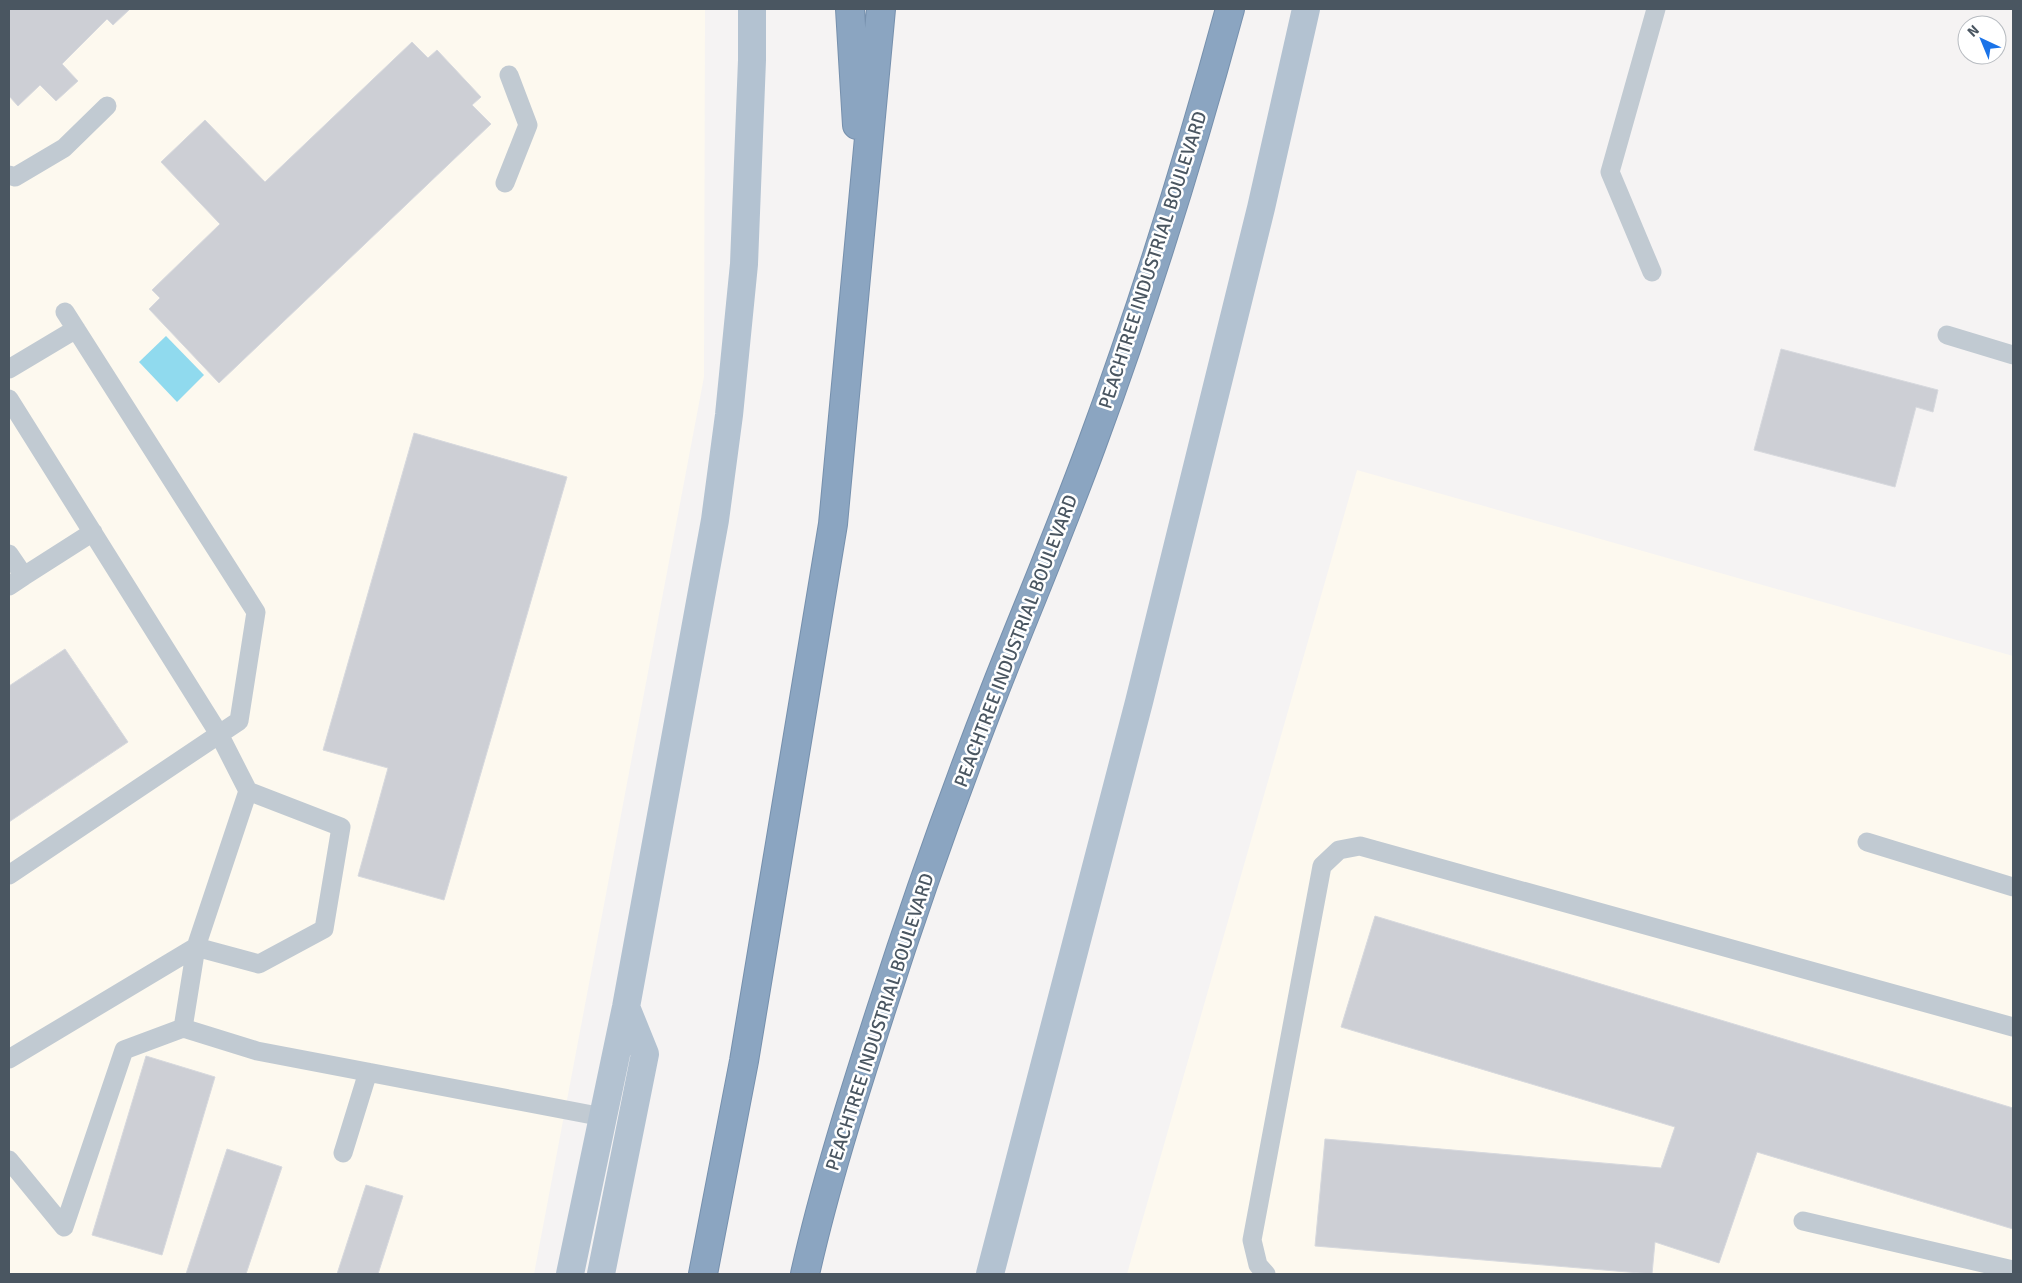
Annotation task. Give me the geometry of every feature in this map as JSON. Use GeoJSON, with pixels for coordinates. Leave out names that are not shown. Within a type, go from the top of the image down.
{"type":"FeatureCollection","features":[{"type":"Feature","properties":{"kind":"highway"},"geometry":{"type":"LineString","coordinates":[[850,9],[863,214]]}},
{"type":"Feature","properties":{"kind":"highway"},"geometry":{"type":"LineString","coordinates":[[703,1274],[744,1061],[833,524],[881,9]]}},
{"type":"Feature","properties":{"kind":"highway","name":"PEACHTREE INDUSTRIAL BOULEVARD"},"geometry":{"type":"LineString","coordinates":[[805,1274],[815,1229],[858,1081],[907,931],[991,701],[1091,447],[1137,320],[1206,97],[1230,9]]}},
{"type":"Feature","properties":{"kind":"main road"},"geometry":{"type":"LineString","coordinates":[[570,1274],[626,1007],[715,520],[729,415],[744,264],[752,60],[752,9]]}},
{"type":"Feature","properties":{"kind":"main road"},"geometry":{"type":"LineString","coordinates":[[990,1274],[1146,673],[1261,208],[1306,9]]}},
{"type":"Feature","properties":{"kind":"main road"},"geometry":{"type":"LineString","coordinates":[[601,1274],[645,1054],[626,1007]]}},
{"type":"Feature","properties":{"kind":"lane"},"geometry":{"type":"LineString","coordinates":[[1652,272],[1610,172],[1656,9]]}},
{"type":"Feature","properties":{"kind":"lane"},"geometry":{"type":"LineString","coordinates":[[505,183],[528,124],[509,75]]}},
{"type":"Feature","properties":{"kind":"lane"},"geometry":{"type":"LineString","coordinates":[[9,175],[15,177],[64,148],[107,106]]}},
{"type":"Feature","properties":{"kind":"lane"},"geometry":{"type":"LineString","coordinates":[[9,875],[238,721],[256,612],[65,312]]}},
{"type":"Feature","properties":{"kind":"lane"},"geometry":{"type":"LineString","coordinates":[[9,369],[76,329]]}},
{"type":"Feature","properties":{"kind":"lane"},"geometry":{"type":"LineString","coordinates":[[1947,335],[2013,355]]}},
{"type":"Feature","properties":{"kind":"lane"},"geometry":{"type":"LineString","coordinates":[[9,399],[219,734],[248,791],[341,827],[324,929],[259,964],[196,947],[9,1059]]}},
{"type":"Feature","properties":{"kind":"lane"},"geometry":{"type":"LineString","coordinates":[[9,554],[16,581],[93,532]]}},
{"type":"Feature","properties":{"kind":"lane"},"geometry":{"type":"LineString","coordinates":[[183,1028],[196,947],[248,791]]}},
{"type":"Feature","properties":{"kind":"lane"},"geometry":{"type":"LineString","coordinates":[[1867,842],[2013,887]]}},
{"type":"Feature","properties":{"kind":"lane"},"geometry":{"type":"LineString","coordinates":[[1266,1274],[1258,1265],[1252,1240],[1322,866],[1339,850],[1360,846],[2013,1027]]}},
{"type":"Feature","properties":{"kind":"lane"},"geometry":{"type":"LineString","coordinates":[[9,1160],[64,1227],[124,1050],[183,1028],[258,1051],[603,1117]]}},
{"type":"Feature","properties":{"kind":"lane"},"geometry":{"type":"LineString","coordinates":[[343,1153],[368,1072]]}},
{"type":"Feature","properties":{"kind":"lane"},"geometry":{"type":"LineString","coordinates":[[1803,1221],[2013,1270]]}},
{"type":"Feature","properties":{"kind":"shaded area"},"geometry":{"type":"Polygon","coordinates":[[[9,9],[705,9],[704,377],[534,1274],[9,1274],[9,9]]]}},
{"type":"Feature","properties":{"kind":"shaded area"},"geometry":{"type":"Polygon","coordinates":[[[1357,470],[2013,656],[2013,1274],[1127,1274],[1357,470]]]}},
{"type":"Feature","properties":{"kind":"water"},"geometry":{"type":"Polygon","coordinates":[[[166,336],[204,375],[177,402],[139,362],[166,336]]]}},
{"type":"Feature","properties":{"kind":"building"},"geometry":{"type":"Polygon","coordinates":[[[9,9],[130,9],[113,25],[107,19],[62,64],[78,81],[56,101],[40,85],[18,106],[9,96],[9,9]]]}},
{"type":"Feature","properties":{"kind":"building"},"geometry":{"type":"Polygon","coordinates":[[[412,42],[428,58],[437,50],[481,97],[472,105],[491,124],[219,383],[149,309],[160,298],[152,290],[220,224],[161,162],[205,120],[265,182],[412,42]]]}},
{"type":"Feature","properties":{"kind":"building"},"geometry":{"type":"Polygon","coordinates":[[[1781,349],[1938,390],[1933,412],[1916,407],[1895,487],[1754,450],[1781,349]]]}},
{"type":"Feature","properties":{"kind":"building"},"geometry":{"type":"Polygon","coordinates":[[[414,433],[567,477],[444,900],[358,876],[388,768],[323,750],[414,433]]]}},
{"type":"Feature","properties":{"kind":"building"},"geometry":{"type":"Polygon","coordinates":[[[65,649],[128,742],[9,822],[9,686],[65,649]]]}},
{"type":"Feature","properties":{"kind":"building"},"geometry":{"type":"Polygon","coordinates":[[[1375,916],[2013,1108],[2013,1229],[1757,1152],[1719,1263],[1655,1242],[1652,1274],[1315,1246],[1325,1139],[1661,1168],[1675,1127],[1341,1027],[1375,916]]]}},
{"type":"Feature","properties":{"kind":"building"},"geometry":{"type":"Polygon","coordinates":[[[146,1056],[215,1077],[162,1255],[92,1235],[146,1056]]]}},
{"type":"Feature","properties":{"kind":"building"},"geometry":{"type":"Polygon","coordinates":[[[227,1149],[282,1167],[246,1274],[186,1274],[227,1149]]]}},
{"type":"Feature","properties":{"kind":"building"},"geometry":{"type":"Polygon","coordinates":[[[366,1185],[403,1196],[378,1274],[337,1274],[366,1185]]]}}]}
